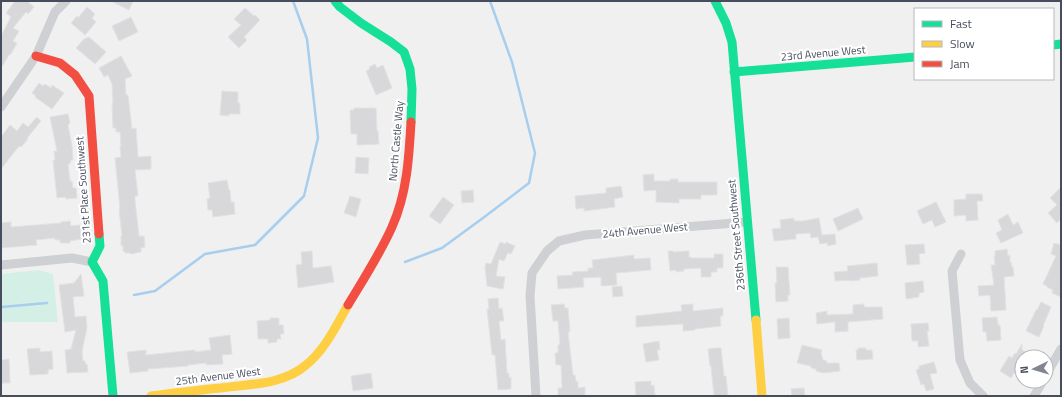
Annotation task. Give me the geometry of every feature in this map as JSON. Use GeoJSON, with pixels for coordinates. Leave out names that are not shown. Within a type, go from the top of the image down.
{"type":"FeatureCollection","features":[{"type":"Feature","properties":{"kind":"street"},"geometry":{"type":"LineString","coordinates":[[1,107],[36,56],[56,12],[66,1]]}},
{"type":"Feature","properties":{"kind":"street","name":"North Castle Way"},"geometry":{"type":"LineString","coordinates":[[287,377],[297,372],[317,356],[345,310],[392,226],[400,204],[408,169],[412,89],[410,69],[404,52],[361,23],[340,7],[335,1]]}},
{"type":"Feature","properties":{"kind":"street","name":"236th Street Southwest"},"geometry":{"type":"LineString","coordinates":[[715,1],[726,23],[732,42],[762,396]]}},
{"type":"Feature","properties":{"kind":"street","name":"231st Place Southwest"},"geometry":{"type":"LineString","coordinates":[[36,56],[60,63],[75,75],[89,96],[100,246],[92,262]]}},
{"type":"Feature","properties":{"kind":"street","name":"23rd Avenue West"},"geometry":{"type":"LineString","coordinates":[[734,72],[914,57]]}},
{"type":"Feature","properties":{"kind":"street","name":"24th Avenue West"},"geometry":{"type":"LineString","coordinates":[[536,396],[530,296],[532,273],[547,252],[559,241],[585,235],[747,222]]}},
{"type":"Feature","properties":{"kind":"street"},"geometry":{"type":"LineString","coordinates":[[961,254],[952,272],[960,360],[970,383],[983,396]]}},
{"type":"Feature","properties":{"kind":"street"},"geometry":{"type":"LineString","coordinates":[[1,265],[72,258],[92,262],[103,281],[113,396]]}},
{"type":"Feature","properties":{"kind":"street"},"geometry":{"type":"LineString","coordinates":[[1054,361],[1061,349]]}},
{"type":"Feature","properties":{"kind":"street","name":"25th Avenue West"},"geometry":{"type":"LineString","coordinates":[[151,396],[261,383],[287,377]]}},
{"type":"Feature","properties":{"kind":"green space"},"geometry":{"type":"Polygon","coordinates":[[[39,270],[53,274],[58,322],[1,322],[1,274],[39,270]]]}},
{"type":"Feature","properties":{"kind":"building"},"geometry":{"type":"Polygon","coordinates":[[[15,1],[27,1],[34,7],[28,14],[26,12],[13,28],[19,31],[13,41],[17,43],[1,68],[1,36],[11,17],[6,13],[15,1]]]}},
{"type":"Feature","properties":{"kind":"building"},"geometry":{"type":"Polygon","coordinates":[[[111,1],[133,1],[129,10],[111,1]]]}},
{"type":"Feature","properties":{"kind":"building"},"geometry":{"type":"Polygon","coordinates":[[[87,7],[95,14],[92,18],[96,22],[85,35],[71,23],[77,16],[78,18],[87,7]]]}},
{"type":"Feature","properties":{"kind":"building"},"geometry":{"type":"Polygon","coordinates":[[[245,8],[260,20],[244,37],[247,40],[239,48],[228,37],[241,25],[234,19],[245,8]]]}},
{"type":"Feature","properties":{"kind":"building"},"geometry":{"type":"Polygon","coordinates":[[[131,17],[138,32],[119,41],[112,26],[131,17]]]}},
{"type":"Feature","properties":{"kind":"building"},"geometry":{"type":"Polygon","coordinates":[[[89,37],[106,52],[95,64],[76,48],[84,39],[89,37]]]}},
{"type":"Feature","properties":{"kind":"building"},"geometry":{"type":"Polygon","coordinates":[[[121,56],[132,76],[125,79],[126,95],[128,95],[132,129],[136,128],[138,157],[151,156],[151,169],[135,170],[138,196],[135,196],[135,200],[139,236],[144,236],[145,247],[141,248],[141,252],[131,254],[123,251],[123,245],[121,246],[122,236],[115,158],[121,157],[121,146],[120,132],[116,132],[116,128],[113,128],[112,84],[108,75],[104,77],[99,68],[121,56]]]}},
{"type":"Feature","properties":{"kind":"building"},"geometry":{"type":"Polygon","coordinates":[[[375,64],[377,68],[383,65],[392,88],[376,95],[366,71],[370,69],[369,67],[375,64]]]}},
{"type":"Feature","properties":{"kind":"building"},"geometry":{"type":"Polygon","coordinates":[[[39,83],[43,86],[45,84],[51,88],[52,85],[64,93],[52,109],[35,97],[36,96],[32,93],[39,83]]]}},
{"type":"Feature","properties":{"kind":"building"},"geometry":{"type":"Polygon","coordinates":[[[222,91],[238,92],[240,114],[229,114],[229,116],[220,115],[222,91]]]}},
{"type":"Feature","properties":{"kind":"building"},"geometry":{"type":"Polygon","coordinates":[[[354,108],[376,108],[379,144],[357,145],[357,134],[351,134],[350,110],[354,110],[354,108]]]}},
{"type":"Feature","properties":{"kind":"building"},"geometry":{"type":"Polygon","coordinates":[[[68,114],[73,160],[71,160],[70,164],[68,164],[70,181],[72,181],[73,188],[76,188],[77,198],[66,199],[66,197],[57,198],[53,160],[55,160],[54,151],[57,151],[50,117],[68,114]]]}},
{"type":"Feature","properties":{"kind":"building"},"geometry":{"type":"Polygon","coordinates":[[[37,117],[41,121],[27,138],[28,139],[21,147],[19,146],[1,169],[1,137],[10,125],[17,131],[23,123],[28,127],[37,117]]]}},
{"type":"Feature","properties":{"kind":"building"},"geometry":{"type":"Polygon","coordinates":[[[356,157],[369,158],[368,174],[355,173],[356,157]]]}},
{"type":"Feature","properties":{"kind":"building"},"geometry":{"type":"Polygon","coordinates":[[[654,174],[654,181],[670,181],[670,179],[678,179],[678,182],[717,182],[717,195],[701,195],[701,199],[679,199],[679,203],[656,202],[656,190],[644,191],[643,175],[654,174]]]}},
{"type":"Feature","properties":{"kind":"building"},"geometry":{"type":"Polygon","coordinates":[[[227,180],[231,202],[234,202],[235,214],[213,217],[212,210],[208,210],[207,199],[210,198],[208,183],[227,180]]]}},
{"type":"Feature","properties":{"kind":"building"},"geometry":{"type":"Polygon","coordinates":[[[621,186],[623,197],[614,199],[615,207],[584,211],[584,208],[576,209],[575,196],[606,193],[606,188],[621,186]]]}},
{"type":"Feature","properties":{"kind":"building"},"geometry":{"type":"Polygon","coordinates":[[[1061,187],[1061,219],[1057,223],[1048,213],[1057,205],[1050,198],[1061,187]]]}},
{"type":"Feature","properties":{"kind":"building"},"geometry":{"type":"Polygon","coordinates":[[[473,190],[474,202],[462,203],[461,191],[473,190]]]}},
{"type":"Feature","properties":{"kind":"building"},"geometry":{"type":"Polygon","coordinates":[[[966,194],[982,194],[983,201],[977,201],[978,220],[966,221],[966,215],[954,216],[954,200],[966,199],[966,194]]]}},
{"type":"Feature","properties":{"kind":"building"},"geometry":{"type":"Polygon","coordinates":[[[350,196],[361,199],[356,217],[344,213],[350,196]]]}},
{"type":"Feature","properties":{"kind":"building"},"geometry":{"type":"Polygon","coordinates":[[[443,197],[454,205],[440,224],[429,216],[443,197]]]}},
{"type":"Feature","properties":{"kind":"building"},"geometry":{"type":"Polygon","coordinates":[[[936,202],[946,222],[935,227],[932,220],[923,224],[917,211],[936,202]]]}},
{"type":"Feature","properties":{"kind":"building"},"geometry":{"type":"Polygon","coordinates":[[[858,208],[863,219],[838,231],[833,219],[858,208]]]}},
{"type":"Feature","properties":{"kind":"building"},"geometry":{"type":"Polygon","coordinates":[[[1008,214],[1013,225],[1018,222],[1023,233],[1001,243],[996,233],[1002,230],[998,220],[1008,214]]]}},
{"type":"Feature","properties":{"kind":"building"},"geometry":{"type":"Polygon","coordinates":[[[794,218],[794,221],[803,221],[819,218],[822,235],[835,234],[836,244],[828,246],[827,243],[820,244],[818,237],[811,238],[810,233],[796,234],[796,239],[774,241],[772,229],[781,228],[780,220],[794,218]]]}},
{"type":"Feature","properties":{"kind":"building"},"geometry":{"type":"Polygon","coordinates":[[[70,221],[71,226],[80,225],[81,239],[70,241],[70,243],[60,243],[60,240],[55,240],[55,238],[36,240],[37,245],[1,248],[1,223],[11,222],[11,227],[70,221]]]}},
{"type":"Feature","properties":{"kind":"building"},"geometry":{"type":"Polygon","coordinates":[[[500,242],[506,244],[506,242],[515,246],[511,254],[508,253],[504,261],[499,259],[496,276],[505,277],[503,289],[487,286],[485,267],[486,263],[491,264],[500,242]]]}},
{"type":"Feature","properties":{"kind":"building"},"geometry":{"type":"Polygon","coordinates":[[[1054,243],[1061,245],[1061,297],[1052,293],[1053,290],[1043,284],[1056,256],[1051,254],[1054,243]]]}},
{"type":"Feature","properties":{"kind":"building"},"geometry":{"type":"Polygon","coordinates":[[[924,244],[925,253],[919,254],[920,264],[907,265],[905,245],[924,244]]]}},
{"type":"Feature","properties":{"kind":"building"},"geometry":{"type":"Polygon","coordinates":[[[1007,249],[1008,256],[1010,255],[1010,263],[1011,262],[1013,267],[1014,276],[1004,277],[1006,310],[991,311],[990,295],[979,296],[978,286],[994,285],[991,265],[995,265],[995,251],[1007,249]]]}},
{"type":"Feature","properties":{"kind":"building"},"geometry":{"type":"Polygon","coordinates":[[[312,251],[313,268],[331,266],[334,282],[298,288],[296,265],[302,264],[301,252],[312,251]]]}},
{"type":"Feature","properties":{"kind":"building"},"geometry":{"type":"Polygon","coordinates":[[[668,251],[689,251],[689,257],[691,258],[714,258],[714,254],[723,254],[723,268],[717,268],[717,272],[711,272],[711,277],[701,277],[701,268],[684,269],[684,271],[676,272],[676,270],[670,271],[668,251]]]}},
{"type":"Feature","properties":{"kind":"building"},"geometry":{"type":"Polygon","coordinates":[[[634,255],[634,259],[650,258],[651,270],[616,273],[617,285],[601,286],[601,277],[583,278],[584,287],[558,289],[557,276],[573,275],[572,272],[588,271],[588,268],[593,268],[592,260],[634,255]]]}},
{"type":"Feature","properties":{"kind":"building"},"geometry":{"type":"Polygon","coordinates":[[[877,263],[878,276],[860,278],[860,280],[835,281],[834,272],[848,271],[847,266],[877,263]]]}},
{"type":"Feature","properties":{"kind":"building"},"geometry":{"type":"Polygon","coordinates":[[[776,267],[788,267],[790,295],[788,295],[788,301],[776,302],[776,267]]]}},
{"type":"Feature","properties":{"kind":"building"},"geometry":{"type":"Polygon","coordinates":[[[81,274],[84,296],[73,297],[75,317],[86,316],[87,328],[82,351],[83,361],[87,364],[88,372],[67,373],[65,350],[71,349],[76,330],[65,332],[59,285],[74,283],[81,274]]]}},
{"type":"Feature","properties":{"kind":"building"},"geometry":{"type":"Polygon","coordinates":[[[923,281],[924,292],[919,293],[919,297],[906,299],[905,283],[923,281]]]}},
{"type":"Feature","properties":{"kind":"building"},"geometry":{"type":"Polygon","coordinates":[[[622,286],[623,296],[613,297],[612,287],[622,286]]]}},
{"type":"Feature","properties":{"kind":"building"},"geometry":{"type":"Polygon","coordinates":[[[498,298],[499,309],[502,308],[504,321],[499,321],[501,340],[505,339],[507,373],[509,373],[509,378],[511,377],[511,389],[498,390],[495,355],[492,355],[487,309],[489,309],[488,299],[498,298]]]}},
{"type":"Feature","properties":{"kind":"building"},"geometry":{"type":"Polygon","coordinates":[[[1041,302],[1051,307],[1039,337],[1026,331],[1041,302]]]}},
{"type":"Feature","properties":{"kind":"building"},"geometry":{"type":"Polygon","coordinates":[[[564,304],[565,308],[568,308],[570,332],[568,332],[573,375],[575,375],[576,382],[578,381],[578,388],[585,387],[585,396],[558,396],[558,388],[562,388],[561,365],[556,365],[555,353],[558,353],[558,345],[560,344],[558,321],[553,321],[551,305],[564,304]]]}},
{"type":"Feature","properties":{"kind":"building"},"geometry":{"type":"Polygon","coordinates":[[[693,304],[693,311],[723,308],[723,316],[720,316],[721,326],[683,331],[683,324],[636,327],[636,316],[682,311],[681,305],[693,304]]]}},
{"type":"Feature","properties":{"kind":"building"},"geometry":{"type":"Polygon","coordinates":[[[864,304],[864,307],[882,307],[883,319],[848,322],[848,331],[835,332],[835,322],[817,324],[816,313],[827,311],[827,315],[853,314],[853,305],[864,304]]]}},
{"type":"Feature","properties":{"kind":"building"},"geometry":{"type":"Polygon","coordinates":[[[997,317],[998,325],[1000,325],[1001,340],[987,341],[986,332],[983,332],[982,318],[997,317]]]}},
{"type":"Feature","properties":{"kind":"building"},"geometry":{"type":"Polygon","coordinates":[[[270,318],[279,318],[279,325],[283,325],[284,334],[280,334],[281,339],[277,339],[277,342],[268,343],[268,339],[258,339],[257,321],[270,320],[270,318]]]}},
{"type":"Feature","properties":{"kind":"building"},"geometry":{"type":"Polygon","coordinates":[[[789,318],[790,338],[778,339],[777,319],[789,318]]]}},
{"type":"Feature","properties":{"kind":"building"},"geometry":{"type":"Polygon","coordinates":[[[928,323],[929,331],[927,331],[929,346],[918,347],[918,341],[912,341],[911,324],[928,323]]]}},
{"type":"Feature","properties":{"kind":"building"},"geometry":{"type":"Polygon","coordinates":[[[230,335],[232,354],[222,355],[223,364],[206,365],[206,363],[148,369],[148,371],[130,373],[127,352],[146,350],[146,355],[195,350],[195,352],[211,350],[209,338],[230,335]]]}},
{"type":"Feature","properties":{"kind":"building"},"geometry":{"type":"Polygon","coordinates":[[[659,341],[660,350],[657,350],[659,360],[646,362],[643,344],[659,341]]]}},
{"type":"Feature","properties":{"kind":"building"},"geometry":{"type":"Polygon","coordinates":[[[802,345],[822,350],[821,353],[823,360],[827,361],[826,363],[839,363],[840,371],[823,373],[816,371],[816,369],[811,368],[811,366],[797,363],[802,345]]]}},
{"type":"Feature","properties":{"kind":"building"},"geometry":{"type":"Polygon","coordinates":[[[40,348],[40,352],[52,351],[53,369],[48,370],[48,374],[30,375],[27,349],[40,348]]]}},
{"type":"Feature","properties":{"kind":"building"},"geometry":{"type":"Polygon","coordinates":[[[721,348],[728,396],[714,396],[708,349],[721,348]]]}},
{"type":"Feature","properties":{"kind":"building"},"geometry":{"type":"Polygon","coordinates":[[[858,348],[872,350],[873,359],[857,360],[856,350],[858,350],[858,348]]]}},
{"type":"Feature","properties":{"kind":"building"},"geometry":{"type":"Polygon","coordinates":[[[1014,355],[1014,373],[1011,378],[1000,371],[1009,356],[1012,358],[1014,355]]]}},
{"type":"Feature","properties":{"kind":"building"},"geometry":{"type":"Polygon","coordinates":[[[9,359],[10,383],[1,383],[1,360],[9,359]]]}},
{"type":"Feature","properties":{"kind":"building"},"geometry":{"type":"Polygon","coordinates":[[[934,362],[937,373],[930,374],[934,389],[926,391],[924,384],[921,385],[916,370],[919,369],[919,366],[934,362]]]}},
{"type":"Feature","properties":{"kind":"building"},"geometry":{"type":"Polygon","coordinates":[[[371,373],[373,388],[353,391],[351,376],[371,373]]]}},
{"type":"Feature","properties":{"kind":"building"},"geometry":{"type":"Polygon","coordinates":[[[651,381],[651,386],[654,385],[655,396],[636,396],[635,382],[651,381]]]}},
{"type":"Feature","properties":{"kind":"building"},"geometry":{"type":"Polygon","coordinates":[[[804,388],[805,396],[792,396],[791,389],[804,388]]]}},
{"type":"Feature","properties":{"kind":"waterway"},"geometry":{"type":"LineString","coordinates":[[134,295],[155,291],[205,254],[255,245],[304,196],[318,138],[307,39],[293,1]]}},
{"type":"Feature","properties":{"kind":"waterway"},"geometry":{"type":"LineString","coordinates":[[405,262],[442,248],[529,183],[535,153],[512,62],[490,1]]}},
{"type":"Feature","properties":{"kind":"waterway"},"geometry":{"type":"LineString","coordinates":[[1,307],[47,303]]}},
{"type":"Feature","properties":{"kind":"traffic: fast"},"geometry":{"type":"LineString","coordinates":[[335,1],[340,7],[361,23],[404,52],[410,69],[412,89],[411,122]]}},
{"type":"Feature","properties":{"kind":"traffic: fast"},"geometry":{"type":"LineString","coordinates":[[715,1],[726,23],[732,42],[756,320]]}},
{"type":"Feature","properties":{"kind":"traffic: fast"},"geometry":{"type":"LineString","coordinates":[[1054,45],[1061,44]]}},
{"type":"Feature","properties":{"kind":"traffic: fast"},"geometry":{"type":"LineString","coordinates":[[734,72],[914,57]]}},
{"type":"Feature","properties":{"kind":"traffic: fast"},"geometry":{"type":"LineString","coordinates":[[99,234],[100,246],[92,262],[103,281],[113,396]]}},
{"type":"Feature","properties":{"kind":"traffic: slow"},"geometry":{"type":"LineString","coordinates":[[151,396],[254,384],[276,380],[297,372],[319,352],[330,337],[348,305]]}},
{"type":"Feature","properties":{"kind":"traffic: slow"},"geometry":{"type":"LineString","coordinates":[[756,320],[762,396]]}},
{"type":"Feature","properties":{"kind":"traffic: jam"},"geometry":{"type":"LineString","coordinates":[[36,56],[60,63],[75,75],[89,96],[99,234]]}},
{"type":"Feature","properties":{"kind":"traffic: jam"},"geometry":{"type":"LineString","coordinates":[[348,305],[382,247],[397,214],[404,189],[411,122]]}}]}
